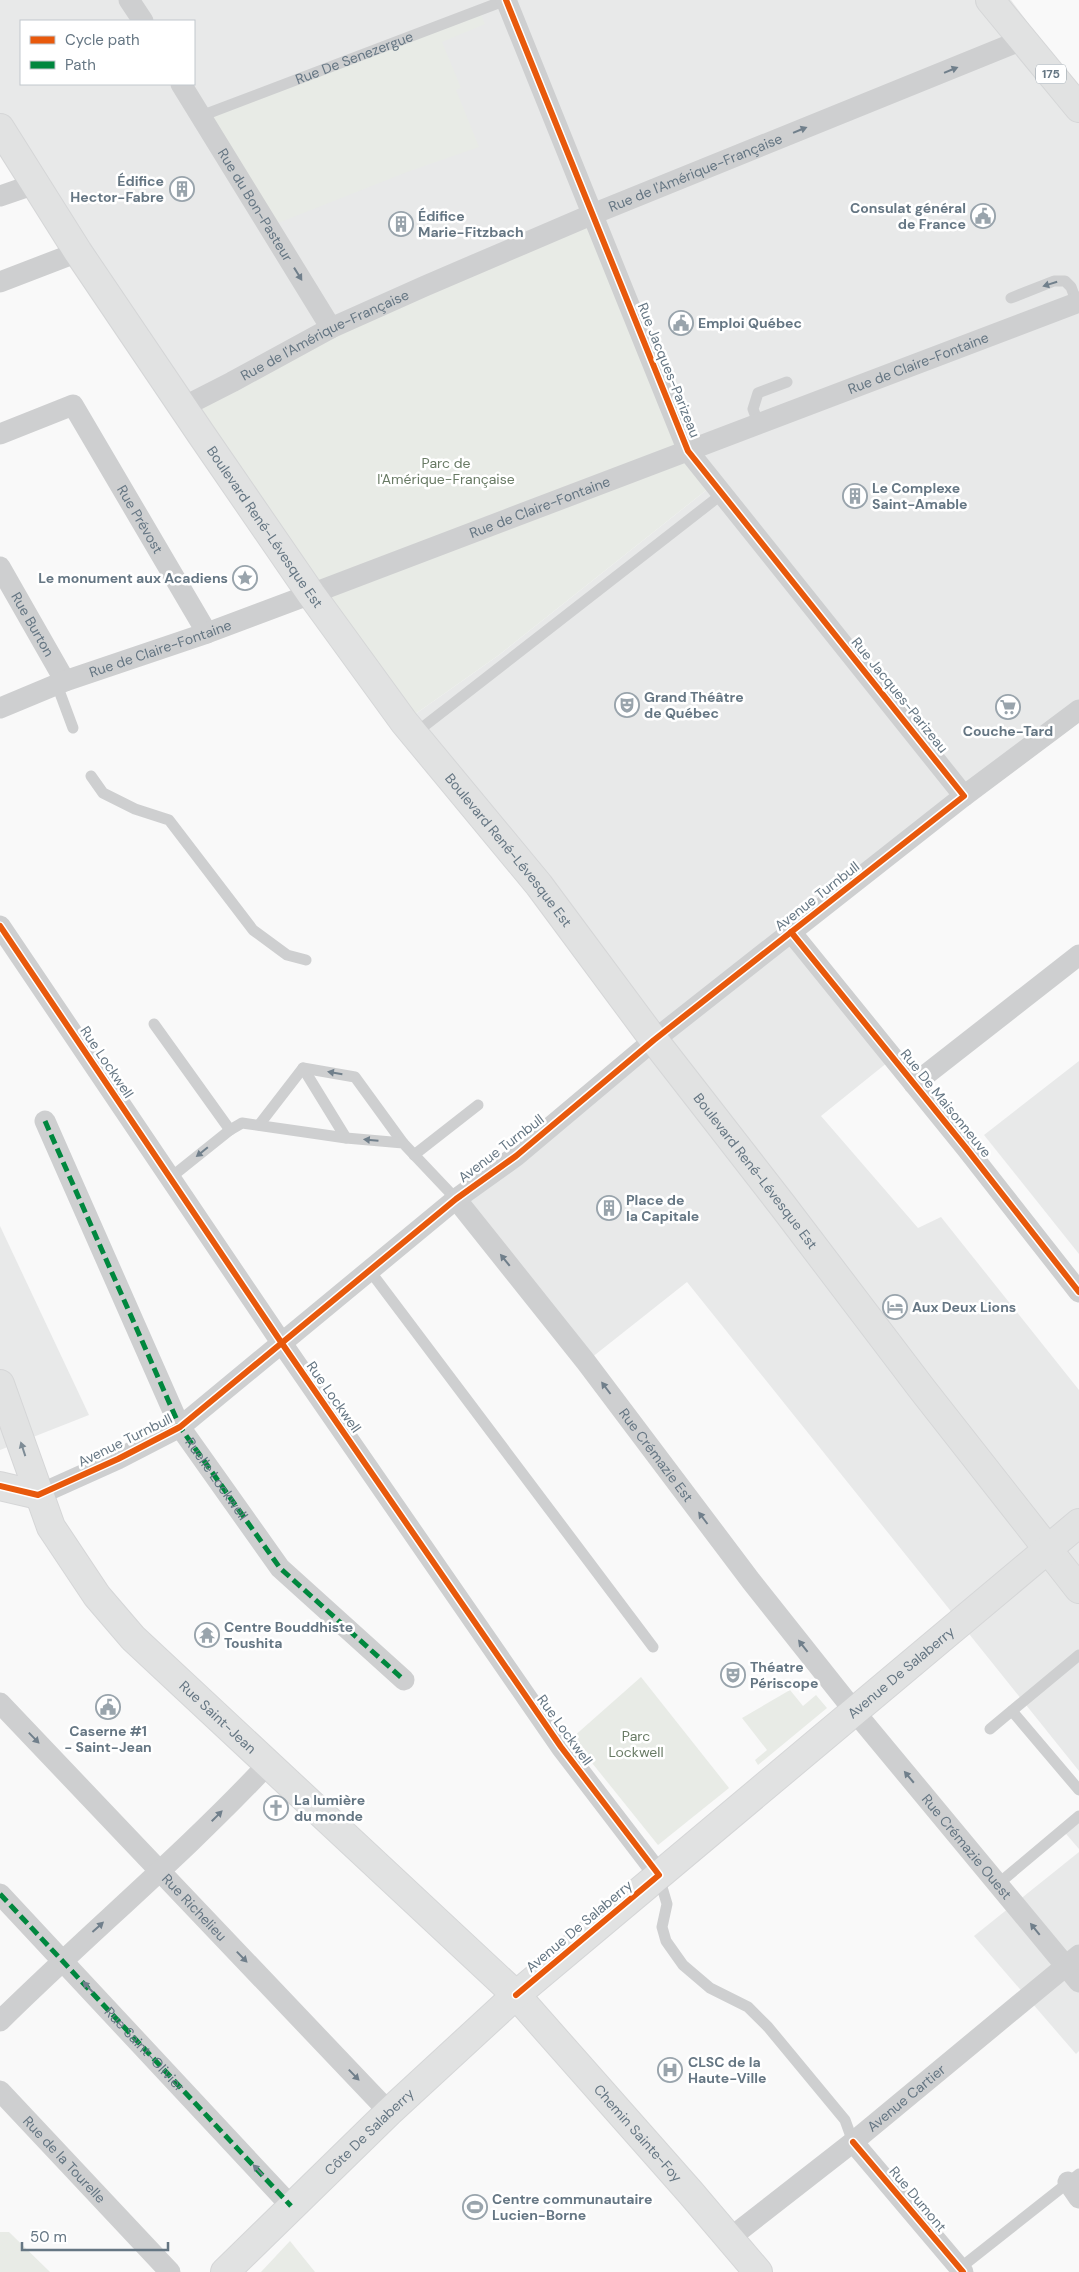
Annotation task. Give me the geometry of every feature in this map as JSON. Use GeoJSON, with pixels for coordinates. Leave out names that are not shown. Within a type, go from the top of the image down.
{"type":"FeatureCollection","features":[{"type":"Feature","properties":{"kind":"main road","name":"175"},"geometry":{"type":"LineString","coordinates":[[990,0],[1079,108]]}},
{"type":"Feature","properties":{"kind":"main road","name":"Boulevard René-Lévesque Est"},"geometry":{"type":"LineString","coordinates":[[0,128],[78,252],[183,407],[311,594],[414,734],[539,885],[654,1040],[784,1206],[922,1389],[1079,1589]]}},
{"type":"Feature","properties":{"kind":"main road","name":"Rue Saint-Jean"},"geometry":{"type":"LineString","coordinates":[[0,1384],[51,1527],[103,1603],[133,1638],[516,1995]]}},
{"type":"Feature","properties":{"kind":"main road"},"geometry":{"type":"LineString","coordinates":[[0,1486],[38,1495]]}},
{"type":"Feature","properties":{"kind":"main road","name":"Avenue De Salaberry"},"geometry":{"type":"LineString","coordinates":[[516,1995],[1079,1523]]}},
{"type":"Feature","properties":{"kind":"main road","name":"Côte De Salaberry"},"geometry":{"type":"LineString","coordinates":[[225,2272],[389,2112],[516,1995]]}},
{"type":"Feature","properties":{"kind":"main road","name":"Chemin Sainte-Foy"},"geometry":{"type":"LineString","coordinates":[[516,1995],[758,2272]]}},
{"type":"Feature","properties":{"kind":"street"},"geometry":{"type":"LineString","coordinates":[[129,0],[141,20]]}},
{"type":"Feature","properties":{"kind":"street","name":"Rue Jacques-Parizeau"},"geometry":{"type":"LineString","coordinates":[[507,0],[688,451],[964,796]]}},
{"type":"Feature","properties":{"kind":"street","name":"Rue de l'Amérique-Française"},"geometry":{"type":"LineString","coordinates":[[183,407],[331,328],[592,214],[1022,40]]}},
{"type":"Feature","properties":{"kind":"street","name":"Rue du Bon-Pasteur"},"geometry":{"type":"LineString","coordinates":[[182,85],[331,328]]}},
{"type":"Feature","properties":{"kind":"street"},"geometry":{"type":"LineString","coordinates":[[0,196],[34,184]]}},
{"type":"Feature","properties":{"kind":"street"},"geometry":{"type":"LineString","coordinates":[[0,282],[78,252]]}},
{"type":"Feature","properties":{"kind":"street","name":"Rue de Claire-Fontaine"},"geometry":{"type":"LineString","coordinates":[[0,708],[61,683],[208,633],[1078,302]]}},
{"type":"Feature","properties":{"kind":"street","name":"Rue Prévost"},"geometry":{"type":"LineString","coordinates":[[0,434],[74,405],[208,633]]}},
{"type":"Feature","properties":{"kind":"street","name":"Rue Burton"},"geometry":{"type":"LineString","coordinates":[[0,567],[61,683]]}},
{"type":"Feature","properties":{"kind":"street","name":"Avenue Turnbull"},"geometry":{"type":"LineString","coordinates":[[38,1495],[118,1459],[180,1427],[456,1199],[516,1156],[654,1040],[964,796],[1079,710]]}},
{"type":"Feature","properties":{"kind":"street","name":"Rue Lockwell"},"geometry":{"type":"LineString","coordinates":[[0,926],[281,1342],[561,1747],[659,1875]]}},
{"type":"Feature","properties":{"kind":"street","name":"Rue De Maisonneuve"},"geometry":{"type":"LineString","coordinates":[[791,932],[1079,1292]]}},
{"type":"Feature","properties":{"kind":"street"},"geometry":{"type":"LineString","coordinates":[[914,1084],[1079,955]]}},
{"type":"Feature","properties":{"kind":"street","name":"Ruelle Lockwell"},"geometry":{"type":"LineString","coordinates":[[45,1121],[180,1427],[280,1568],[404,1680]]}},
{"type":"Feature","properties":{"kind":"street","name":"Rue Crémazie Est"},"geometry":{"type":"LineString","coordinates":[[456,1199],[586,1362],[751,1581],[855,1712]]}},
{"type":"Feature","properties":{"kind":"street","name":"Rue Richelieu"},"geometry":{"type":"LineString","coordinates":[[0,1703],[389,2112]]}},
{"type":"Feature","properties":{"kind":"street","name":"Rue Crémazie Ouest"},"geometry":{"type":"LineString","coordinates":[[855,1712],[998,1884],[1075,1968]]}},
{"type":"Feature","properties":{"kind":"street"},"geometry":{"type":"LineString","coordinates":[[0,2022],[62,1960],[160,1872],[269,1763]]}},
{"type":"Feature","properties":{"kind":"street","name":"Rue Saint-Olivier"},"geometry":{"type":"LineString","coordinates":[[0,1894],[291,2206]]}},
{"type":"Feature","properties":{"kind":"street","name":"Avenue Cartier"},"geometry":{"type":"LineString","coordinates":[[730,2238],[1075,1968]]}},
{"type":"Feature","properties":{"kind":"street","name":"Rue de la Tourelle"},"geometry":{"type":"LineString","coordinates":[[0,2091],[170,2272]]}},
{"type":"Feature","properties":{"kind":"street","name":"Rue Dumont"},"geometry":{"type":"LineString","coordinates":[[853,2142],[962,2270]]}},
{"type":"Feature","properties":{"kind":"lane","name":"Rue De Senezergue"},"geometry":{"type":"LineString","coordinates":[[201,116],[507,0]]}},
{"type":"Feature","properties":{"kind":"lane"},"geometry":{"type":"LineString","coordinates":[[1011,298],[1054,281],[1065,281],[1071,287],[1078,302]]}},
{"type":"Feature","properties":{"kind":"lane"},"geometry":{"type":"LineString","coordinates":[[758,425],[753,409],[758,393],[787,382]]}},
{"type":"Feature","properties":{"kind":"lane"},"geometry":{"type":"LineString","coordinates":[[414,734],[722,494]]}},
{"type":"Feature","properties":{"kind":"lane"},"geometry":{"type":"LineString","coordinates":[[61,683],[73,728]]}},
{"type":"Feature","properties":{"kind":"lane"},"geometry":{"type":"LineString","coordinates":[[91,776],[103,793],[135,809],[169,820],[253,930],[287,955],[306,960]]}},
{"type":"Feature","properties":{"kind":"lane"},"geometry":{"type":"LineString","coordinates":[[154,1024],[230,1130]]}},
{"type":"Feature","properties":{"kind":"lane"},"geometry":{"type":"LineString","coordinates":[[259,1125],[303,1068]]}},
{"type":"Feature","properties":{"kind":"lane"},"geometry":{"type":"LineString","coordinates":[[303,1068],[355,1077],[403,1143],[456,1199]]}},
{"type":"Feature","properties":{"kind":"lane"},"geometry":{"type":"LineString","coordinates":[[303,1068],[346,1138]]}},
{"type":"Feature","properties":{"kind":"lane"},"geometry":{"type":"LineString","coordinates":[[414,1155],[478,1105]]}},
{"type":"Feature","properties":{"kind":"lane"},"geometry":{"type":"LineString","coordinates":[[170,1178],[230,1130],[242,1123],[346,1138],[403,1143]]}},
{"type":"Feature","properties":{"kind":"lane"},"geometry":{"type":"LineString","coordinates":[[370,1271],[653,1647]]}},
{"type":"Feature","properties":{"kind":"lane"},"geometry":{"type":"LineString","coordinates":[[990,1729],[1079,1655]]}},
{"type":"Feature","properties":{"kind":"lane"},"geometry":{"type":"LineString","coordinates":[[1012,1711],[1079,1790]]}},
{"type":"Feature","properties":{"kind":"lane"},"geometry":{"type":"LineString","coordinates":[[998,1884],[1079,1816]]}},
{"type":"Feature","properties":{"kind":"lane"},"geometry":{"type":"LineString","coordinates":[[659,1875],[667,1904],[662,1927],[666,1941],[683,1965],[710,1988],[748,2008],[768,2027],[845,2120],[853,2142]]}},
{"type":"Feature","properties":{"kind":"lane"},"geometry":{"type":"LineString","coordinates":[[962,2270],[1075,2185]]}},
{"type":"Feature","properties":{"kind":"shaded area"},"geometry":{"type":"Polygon","coordinates":[[[0,0],[1011,0],[1079,92],[1079,710],[791,932],[893,1058],[821,1116],[918,1228],[941,1217],[1079,1390],[1079,1771],[687,1282],[586,1362],[456,1199],[654,1040],[404,722],[499,655],[714,484],[183,407],[0,128],[0,0]]]}},
{"type":"Feature","properties":{"kind":"shaded area"},"geometry":{"type":"Polygon","coordinates":[[[1079,1061],[1079,1254],[984,1135],[1079,1061]]]}},
{"type":"Feature","properties":{"kind":"shaded area"},"geometry":{"type":"Polygon","coordinates":[[[0,1226],[89,1415],[0,1450],[0,1226]]]}},
{"type":"Feature","properties":{"kind":"shaded area"},"geometry":{"type":"Polygon","coordinates":[[[1079,1812],[1079,1849],[1061,1828],[1079,1812]]]}},
{"type":"Feature","properties":{"kind":"shaded area"},"geometry":{"type":"Polygon","coordinates":[[[1079,1852],[1079,2051],[1076,2054],[974,1936],[1079,1852]]]}},
{"type":"Feature","properties":{"kind":"green space"},"geometry":{"type":"Polygon","coordinates":[[[479,10],[485,24],[442,42],[461,88],[456,90],[479,147],[407,172],[278,223],[201,116],[479,10]]]}},
{"type":"Feature","properties":{"kind":"green space","name":"Parc de l'Amérique-Française"},"geometry":{"type":"Polygon","coordinates":[[[593,214],[714,484],[499,655],[404,722],[183,407],[593,214]]]}},
{"type":"Feature","properties":{"kind":"green space","name":"Parc Lockwell"},"geometry":{"type":"Polygon","coordinates":[[[641,1677],[729,1788],[658,1845],[572,1738],[641,1677]]]}},
{"type":"Feature","properties":{"kind":"green space"},"geometry":{"type":"Polygon","coordinates":[[[790,1690],[803,1706],[816,1695],[827,1708],[758,1765],[755,1760],[767,1750],[742,1718],[790,1690]]]}},
{"type":"Feature","properties":{"kind":"green space"},"geometry":{"type":"Polygon","coordinates":[[[0,2232],[9,2232],[50,2272],[0,2272],[0,2232]]]}},
{"type":"Feature","properties":{"kind":"green space"},"geometry":{"type":"Polygon","coordinates":[[[290,2241],[315,2272],[261,2272],[290,2241]]]}},
{"type":"Feature","properties":{"kind":"marked path"},"geometry":{"type":"LineString","coordinates":[[45,1121],[180,1427],[280,1568],[404,1680]]}},
{"type":"Feature","properties":{"kind":"marked path"},"geometry":{"type":"LineString","coordinates":[[0,1894],[291,2206]]}},
{"type":"Feature","properties":{"kind":"cycle path"},"geometry":{"type":"LineString","coordinates":[[0,1486],[38,1495],[118,1459],[180,1427],[456,1199],[516,1156],[654,1040],[964,796],[688,451],[506,0]]}},
{"type":"Feature","properties":{"kind":"cycle path"},"geometry":{"type":"LineString","coordinates":[[0,926],[281,1342],[561,1747],[659,1875],[516,1995]]}},
{"type":"Feature","properties":{"kind":"cycle path"},"geometry":{"type":"LineString","coordinates":[[791,932],[966,1148],[1079,1292]]}},
{"type":"Feature","properties":{"kind":"cycle path"},"geometry":{"type":"LineString","coordinates":[[853,2142],[963,2272]]}},
{"type":"Feature","properties":{"kind":"place","name":"Édifice Hector-Fabre"},"geometry":{"type":"Point","coordinates":[182,189]}},
{"type":"Feature","properties":{"kind":"place","name":"Consulat général de France"},"geometry":{"type":"Point","coordinates":[983,216]}},
{"type":"Feature","properties":{"kind":"place","name":"Édifice Marie-Fitzbach"},"geometry":{"type":"Point","coordinates":[401,224]}},
{"type":"Feature","properties":{"kind":"place","name":"Emploi Québec"},"geometry":{"type":"Point","coordinates":[681,323]}},
{"type":"Feature","properties":{"kind":"place","name":"Le Complexe Saint-Amable"},"geometry":{"type":"Point","coordinates":[855,496]}},
{"type":"Feature","properties":{"kind":"place","name":"Le monument aux Acadiens"},"geometry":{"type":"Point","coordinates":[245,578]}},
{"type":"Feature","properties":{"kind":"place","name":"Grand Théâtre de Québec"},"geometry":{"type":"Point","coordinates":[627,705]}},
{"type":"Feature","properties":{"kind":"place","name":"Couche-Tard"},"geometry":{"type":"Point","coordinates":[1008,707]}},
{"type":"Feature","properties":{"kind":"place","name":"Place de la Capitale"},"geometry":{"type":"Point","coordinates":[609,1208]}},
{"type":"Feature","properties":{"kind":"place","name":"Aux Deux Lions"},"geometry":{"type":"Point","coordinates":[895,1307]}},
{"type":"Feature","properties":{"kind":"place","name":"Centre Bouddhiste Toushita"},"geometry":{"type":"Point","coordinates":[207,1635]}},
{"type":"Feature","properties":{"kind":"place","name":"Théatre Périscope"},"geometry":{"type":"Point","coordinates":[733,1675]}},
{"type":"Feature","properties":{"kind":"place","name":"Caserne #1 - Saint-Jean"},"geometry":{"type":"Point","coordinates":[108,1707]}},
{"type":"Feature","properties":{"kind":"place","name":"La lumière du monde"},"geometry":{"type":"Point","coordinates":[276,1808]}},
{"type":"Feature","properties":{"kind":"place","name":"CLSC de la Haute-Ville"},"geometry":{"type":"Point","coordinates":[670,2070]}},
{"type":"Feature","properties":{"kind":"place","name":"Centre communautaire Lucien-Borne"},"geometry":{"type":"Point","coordinates":[475,2207]}}]}
